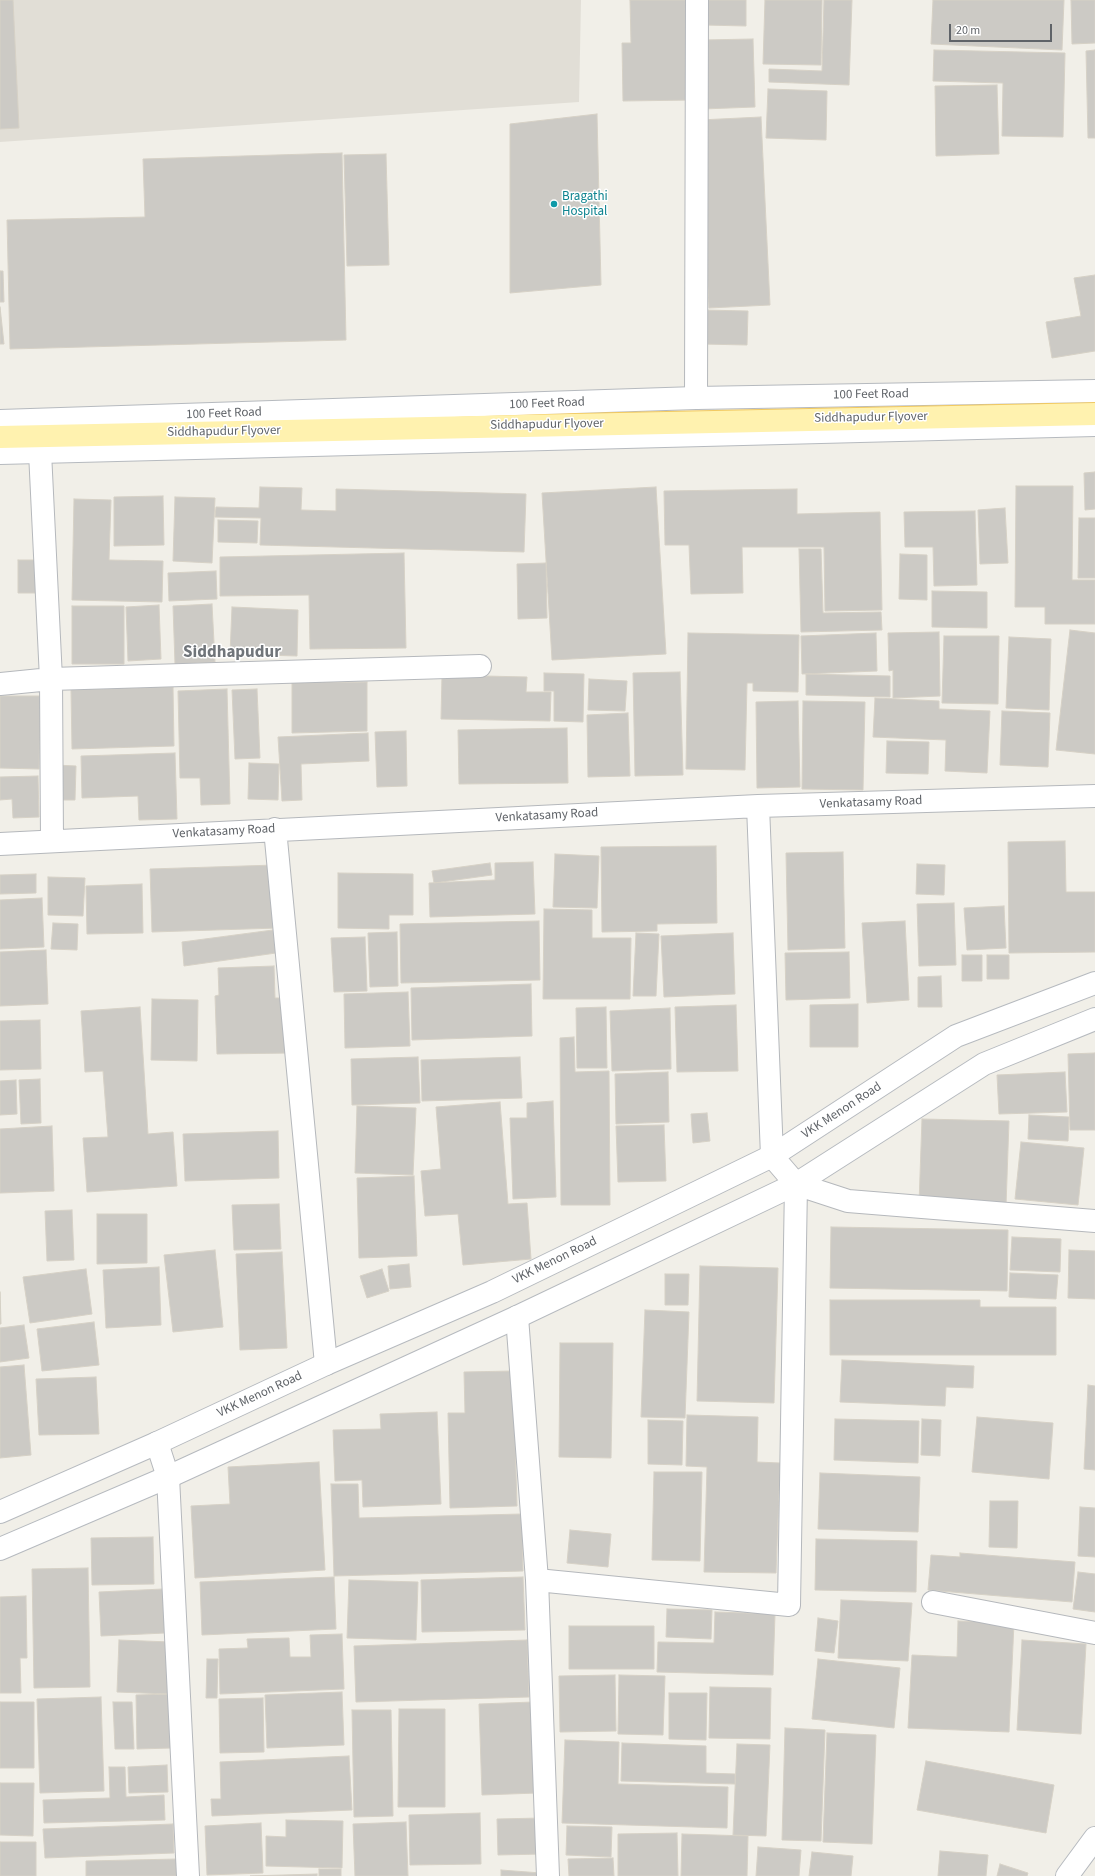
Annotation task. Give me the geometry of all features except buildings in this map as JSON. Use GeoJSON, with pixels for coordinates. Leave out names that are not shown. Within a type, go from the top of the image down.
{"type":"FeatureCollection","features":[{"type":"Feature","properties":{"kind":"main road","name":"Siddhapudur Flyover"},"geometry":{"type":"LineString","coordinates":[[0,437],[1095,414]]}},
{"type":"Feature","properties":{"kind":"street"},"geometry":{"type":"LineString","coordinates":[[696,398],[697,0]]}},
{"type":"Feature","properties":{"kind":"street","name":"100 Feet Road"},"geometry":{"type":"LineString","coordinates":[[0,421],[696,398],[1095,391]]}},
{"type":"Feature","properties":{"kind":"street"},"geometry":{"type":"LineString","coordinates":[[0,452],[1095,426]]}},
{"type":"Feature","properties":{"kind":"street"},"geometry":{"type":"LineString","coordinates":[[40,452],[51,679],[52,841]]}},
{"type":"Feature","properties":{"kind":"street"},"geometry":{"type":"LineString","coordinates":[[0,684],[51,679],[480,666]]}},
{"type":"Feature","properties":{"kind":"street","name":"Venkatasamy Road"},"geometry":{"type":"LineString","coordinates":[[0,844],[275,829],[758,806],[1095,796]]}},
{"type":"Feature","properties":{"kind":"street"},"geometry":{"type":"LineString","coordinates":[[758,806],[772,1156],[796,1184],[848,1201],[1095,1221]]}},
{"type":"Feature","properties":{"kind":"street"},"geometry":{"type":"LineString","coordinates":[[275,829],[326,1364]]}},
{"type":"Feature","properties":{"kind":"street","name":"VKK Menon Road"},"geometry":{"type":"LineString","coordinates":[[0,1512],[158,1443],[326,1364],[492,1292],[772,1156],[956,1036],[1095,983]]}},
{"type":"Feature","properties":{"kind":"street"},"geometry":{"type":"LineString","coordinates":[[0,1549],[168,1477],[517,1317],[796,1184],[984,1064],[1095,1019]]}},
{"type":"Feature","properties":{"kind":"street"},"geometry":{"type":"LineString","coordinates":[[537,1580],[789,1605],[796,1184]]}},
{"type":"Feature","properties":{"kind":"street"},"geometry":{"type":"LineString","coordinates":[[517,1317],[537,1580],[548,1876]]}},
{"type":"Feature","properties":{"kind":"street"},"geometry":{"type":"LineString","coordinates":[[158,1443],[168,1477],[188,1876]]}},
{"type":"Feature","properties":{"kind":"street"},"geometry":{"type":"LineString","coordinates":[[933,1602],[1095,1633]]}},
{"type":"Feature","properties":{"kind":"street"},"geometry":{"type":"LineString","coordinates":[[1066,1876],[1095,1838]]}},
{"type":"Feature","properties":{"kind":"shaded area"},"geometry":{"type":"Polygon","coordinates":[[[0,0],[581,0],[579,102],[0,142],[0,0]]]}},
{"type":"Feature","properties":{"kind":"place","name":"Bragathi Hospital"},"geometry":{"type":"Point","coordinates":[554,204]}},
{"type":"Feature","properties":{"kind":"district","name":"Siddhapudur"},"geometry":{"type":"Point","coordinates":[232,653]}}]}
